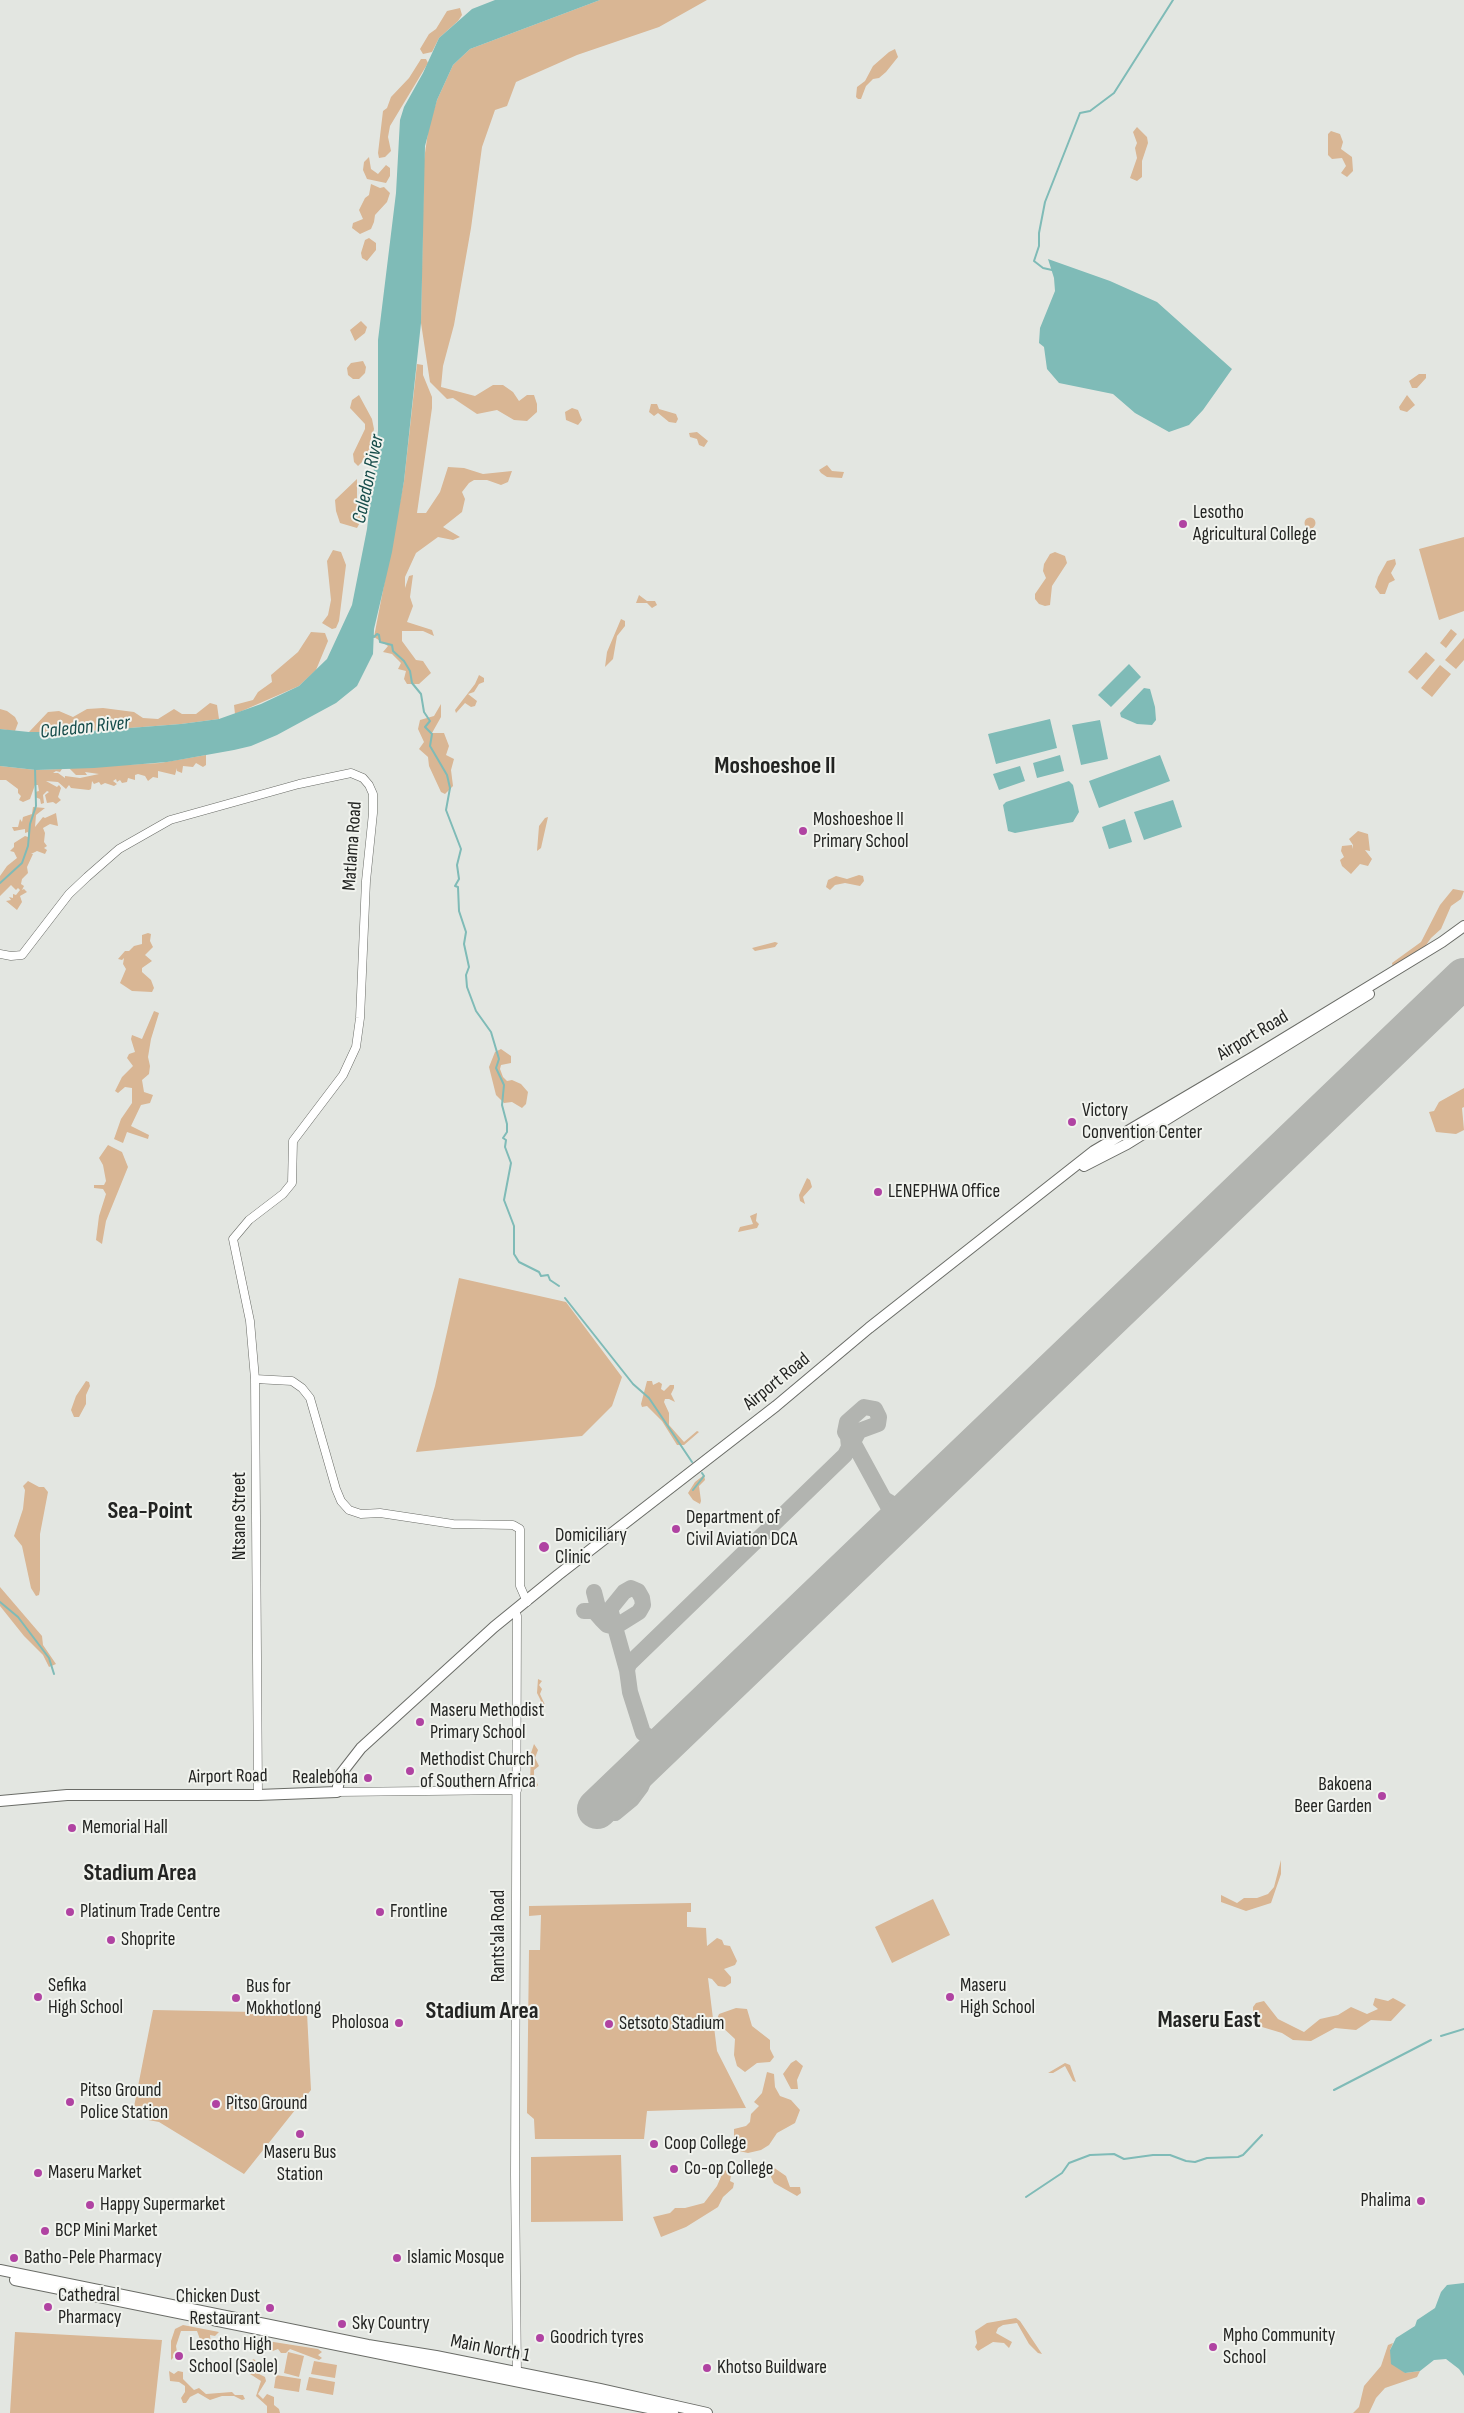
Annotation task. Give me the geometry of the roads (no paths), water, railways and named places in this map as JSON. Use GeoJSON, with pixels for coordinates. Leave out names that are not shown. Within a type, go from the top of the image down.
{"type":"FeatureCollection","features":[{"type":"Feature","properties":{"kind":"main road","name":"Airport Road"},"geometry":{"type":"LineString","coordinates":[[0,1801],[67,1796],[258,1795],[337,1792],[337,1782],[343,1769],[367,1742],[473,1645],[558,1575],[617,1532],[776,1406],[869,1328],[1062,1179],[1094,1151],[1263,1051],[1442,942],[1464,926]]}},
{"type":"Feature","properties":{"kind":"main road","name":"Airport Road"},"geometry":{"type":"LineString","coordinates":[[1062,1179],[1128,1144],[1224,1086],[1464,933]]}},
{"type":"Feature","properties":{"kind":"main road","name":"Main North 1"},"geometry":{"type":"LineString","coordinates":[[0,2270],[368,2345],[673,2413]]}},
{"type":"Feature","properties":{"kind":"main road","name":"Main North 1"},"geometry":{"type":"LineString","coordinates":[[0,2277],[708,2413]]}},
{"type":"Feature","properties":{"kind":"street","name":"Matlama Road"},"geometry":{"type":"LineString","coordinates":[[0,954],[22,955],[69,894],[87,877],[119,849],[170,820],[343,774],[357,775],[369,785],[373,794],[373,813],[366,881],[360,1018],[356,1047],[343,1075],[293,1141],[292,1183],[283,1194],[249,1220],[233,1239]]}},
{"type":"Feature","properties":{"kind":"street","name":"Ntsane Street"},"geometry":{"type":"LineString","coordinates":[[233,1239],[237,1248],[250,1321],[255,1379],[258,1795]]}},
{"type":"Feature","properties":{"kind":"street"},"geometry":{"type":"LineString","coordinates":[[255,1379],[292,1381],[302,1388],[310,1398],[332,1480],[341,1501],[349,1510],[361,1514],[380,1513],[453,1524],[513,1525],[520,1530],[520,1586],[527,1602]]}},
{"type":"Feature","properties":{"kind":"street","name":"Rants'ala Road"},"geometry":{"type":"LineString","coordinates":[[515,1611],[517,1616],[515,2184],[517,2377]]}},
{"type":"Feature","properties":{"kind":"street","name":"Airport Road"},"geometry":{"type":"LineString","coordinates":[[337,1792],[517,1790]]}},
{"type":"Feature","properties":{"kind":"water"},"geometry":{"type":"Polygon","coordinates":[[[495,0],[600,0],[470,49],[453,65],[437,100],[425,146],[421,323],[404,481],[392,552],[374,629],[373,654],[357,686],[336,703],[277,735],[251,746],[234,750],[167,762],[94,768],[36,770],[0,766],[0,729],[29,732],[78,732],[219,719],[261,704],[299,686],[327,659],[352,605],[367,529],[378,431],[378,340],[396,193],[400,120],[404,107],[423,73],[439,38],[472,9],[495,0]]]}},
{"type":"Feature","properties":{"kind":"water"},"geometry":{"type":"Polygon","coordinates":[[[1048,259],[1110,281],[1157,302],[1232,369],[1203,410],[1189,425],[1169,432],[1135,413],[1113,394],[1059,383],[1047,369],[1044,347],[1039,343],[1040,328],[1055,291],[1054,278],[1048,259]]]}},
{"type":"Feature","properties":{"kind":"water"},"geometry":{"type":"Polygon","coordinates":[[[1129,664],[1141,677],[1111,707],[1098,695],[1129,664]]]}},
{"type":"Feature","properties":{"kind":"water"},"geometry":{"type":"Polygon","coordinates":[[[1144,688],[1150,689],[1155,707],[1156,720],[1152,725],[1137,724],[1121,717],[1120,713],[1144,688]]]}},
{"type":"Feature","properties":{"kind":"water"},"geometry":{"type":"Polygon","coordinates":[[[1050,719],[1057,748],[996,764],[988,734],[1050,719]]]}},
{"type":"Feature","properties":{"kind":"water"},"geometry":{"type":"Polygon","coordinates":[[[1100,720],[1108,759],[1081,765],[1072,725],[1100,720]]]}},
{"type":"Feature","properties":{"kind":"water"},"geometry":{"type":"Polygon","coordinates":[[[1060,755],[1064,771],[1037,778],[1033,763],[1060,755]]]}},
{"type":"Feature","properties":{"kind":"water"},"geometry":{"type":"Polygon","coordinates":[[[1160,755],[1170,781],[1099,808],[1089,781],[1160,755]]]}},
{"type":"Feature","properties":{"kind":"water"},"geometry":{"type":"Polygon","coordinates":[[[1020,766],[1025,781],[999,790],[993,774],[1020,766]]]}},
{"type":"Feature","properties":{"kind":"water"},"geometry":{"type":"Polygon","coordinates":[[[1069,781],[1073,785],[1079,812],[1073,822],[1015,833],[1008,831],[1003,805],[1006,802],[1069,781]]]}},
{"type":"Feature","properties":{"kind":"water"},"geometry":{"type":"Polygon","coordinates":[[[1173,800],[1182,827],[1144,840],[1134,812],[1173,800]]]}},
{"type":"Feature","properties":{"kind":"water"},"geometry":{"type":"Polygon","coordinates":[[[1125,819],[1132,842],[1109,849],[1102,827],[1125,819]]]}},
{"type":"Feature","properties":{"kind":"water"},"geometry":{"type":"Polygon","coordinates":[[[1464,2283],[1464,2376],[1459,2369],[1446,2359],[1434,2360],[1420,2371],[1405,2373],[1391,2364],[1390,2350],[1396,2338],[1415,2326],[1417,2320],[1435,2308],[1441,2292],[1447,2285],[1464,2283]]]}},
{"type":"Feature","properties":{"kind":"waterway"},"geometry":{"type":"LineString","coordinates":[[1052,270],[1043,268],[1034,261],[1039,246],[1039,233],[1045,202],[1080,113],[1090,111],[1114,93],[1173,0]]}},
{"type":"Feature","properties":{"kind":"waterway"},"geometry":{"type":"LineString","coordinates":[[372,635],[374,637],[377,634],[379,635],[380,642],[392,645],[393,651],[404,661],[410,671],[412,683],[421,694],[424,712],[430,721],[425,727],[432,734],[430,746],[447,775],[450,788],[446,810],[461,849],[457,865],[459,879],[455,886],[458,887],[459,911],[466,932],[464,944],[469,967],[466,975],[467,987],[476,1011],[491,1032],[499,1059],[496,1068],[504,1085],[502,1105],[507,1132],[503,1138],[506,1140],[505,1147],[511,1163],[504,1200],[514,1226],[514,1254],[519,1262],[539,1272],[541,1276],[548,1275],[550,1280],[559,1286]]}},
{"type":"Feature","properties":{"kind":"waterway"},"geometry":{"type":"LineString","coordinates":[[0,883],[22,863],[28,846],[30,824],[36,806],[35,768]]}},
{"type":"Feature","properties":{"kind":"waterway"},"geometry":{"type":"LineString","coordinates":[[565,1298],[633,1384],[649,1398],[692,1462]]}},
{"type":"Feature","properties":{"kind":"waterway"},"geometry":{"type":"LineString","coordinates":[[693,1490],[704,1476],[702,1473]]}},
{"type":"Feature","properties":{"kind":"waterway"},"geometry":{"type":"LineString","coordinates":[[0,1602],[18,1617],[49,1658],[54,1674]]}},
{"type":"Feature","properties":{"kind":"waterway"},"geometry":{"type":"LineString","coordinates":[[1441,2036],[1464,2029]]}},
{"type":"Feature","properties":{"kind":"waterway"},"geometry":{"type":"LineString","coordinates":[[1334,2090],[1431,2040]]}},
{"type":"Feature","properties":{"kind":"waterway"},"geometry":{"type":"LineString","coordinates":[[1026,2197],[1062,2173],[1069,2163],[1090,2155],[1114,2154],[1124,2159],[1170,2155],[1195,2162],[1207,2158],[1238,2157],[1243,2155],[1262,2135]]}},
{"type":"Feature","properties":{"kind":"place","name":"Lesotho Agricultural College"},"geometry":{"type":"Point","coordinates":[1183,524]}},
{"type":"Feature","properties":{"kind":"place","name":"Moshoeshoe II Primary School"},"geometry":{"type":"Point","coordinates":[803,831]}},
{"type":"Feature","properties":{"kind":"place","name":"Victory Convention Center"},"geometry":{"type":"Point","coordinates":[1072,1122]}},
{"type":"Feature","properties":{"kind":"place","name":"LENEPHWA Office"},"geometry":{"type":"Point","coordinates":[878,1192]}},
{"type":"Feature","properties":{"kind":"place","name":"Department of Civil Aviation DCA"},"geometry":{"type":"Point","coordinates":[676,1529]}},
{"type":"Feature","properties":{"kind":"place","name":"Domiciliary Clinic"},"geometry":{"type":"Point","coordinates":[544,1547]}},
{"type":"Feature","properties":{"kind":"place","name":"Maseru Methodist Primary School"},"geometry":{"type":"Point","coordinates":[420,1722]}},
{"type":"Feature","properties":{"kind":"place","name":"Methodist Church of Southern Africa"},"geometry":{"type":"Point","coordinates":[410,1771]}},
{"type":"Feature","properties":{"kind":"place","name":"Realeboha"},"geometry":{"type":"Point","coordinates":[368,1778]}},
{"type":"Feature","properties":{"kind":"place","name":"Bakoena Beer Garden"},"geometry":{"type":"Point","coordinates":[1382,1796]}},
{"type":"Feature","properties":{"kind":"place","name":"Memorial Hall"},"geometry":{"type":"Point","coordinates":[72,1828]}},
{"type":"Feature","properties":{"kind":"place","name":"Platinum Trade Centre"},"geometry":{"type":"Point","coordinates":[70,1912]}},
{"type":"Feature","properties":{"kind":"place","name":"Frontline"},"geometry":{"type":"Point","coordinates":[380,1912]}},
{"type":"Feature","properties":{"kind":"place","name":"Shoprite"},"geometry":{"type":"Point","coordinates":[111,1940]}},
{"type":"Feature","properties":{"kind":"place","name":"Sefika High School"},"geometry":{"type":"Point","coordinates":[38,1997]}},
{"type":"Feature","properties":{"kind":"place","name":"Maseru High School"},"geometry":{"type":"Point","coordinates":[950,1997]}},
{"type":"Feature","properties":{"kind":"place","name":"Bus for Mokhotlong"},"geometry":{"type":"Point","coordinates":[236,1998]}},
{"type":"Feature","properties":{"kind":"place","name":"Pholosoa"},"geometry":{"type":"Point","coordinates":[399,2023]}},
{"type":"Feature","properties":{"kind":"place","name":"Setsoto Stadium"},"geometry":{"type":"Point","coordinates":[609,2024]}},
{"type":"Feature","properties":{"kind":"place","name":"Pitso Ground Police Station"},"geometry":{"type":"Point","coordinates":[70,2102]}},
{"type":"Feature","properties":{"kind":"place","name":"Pitso Ground"},"geometry":{"type":"Point","coordinates":[216,2104]}},
{"type":"Feature","properties":{"kind":"place","name":"Maseru Bus Station"},"geometry":{"type":"Point","coordinates":[300,2134]}},
{"type":"Feature","properties":{"kind":"place","name":"Coop College"},"geometry":{"type":"Point","coordinates":[654,2144]}},
{"type":"Feature","properties":{"kind":"place","name":"Co-op College"},"geometry":{"type":"Point","coordinates":[674,2169]}},
{"type":"Feature","properties":{"kind":"place","name":"Maseru Market"},"geometry":{"type":"Point","coordinates":[38,2173]}},
{"type":"Feature","properties":{"kind":"place","name":"Phalima"},"geometry":{"type":"Point","coordinates":[1421,2201]}},
{"type":"Feature","properties":{"kind":"place","name":"Happy Supermarket"},"geometry":{"type":"Point","coordinates":[90,2205]}},
{"type":"Feature","properties":{"kind":"place","name":"BCP Mini Market"},"geometry":{"type":"Point","coordinates":[45,2231]}},
{"type":"Feature","properties":{"kind":"place","name":"Batho-Pele Pharmacy"},"geometry":{"type":"Point","coordinates":[14,2258]}},
{"type":"Feature","properties":{"kind":"place","name":"Islamic Mosque"},"geometry":{"type":"Point","coordinates":[397,2258]}},
{"type":"Feature","properties":{"kind":"place","name":"Cathedral Pharmacy"},"geometry":{"type":"Point","coordinates":[48,2307]}},
{"type":"Feature","properties":{"kind":"place","name":"Chicken Dust Restaurant"},"geometry":{"type":"Point","coordinates":[270,2308]}},
{"type":"Feature","properties":{"kind":"place","name":"Sky Country"},"geometry":{"type":"Point","coordinates":[342,2324]}},
{"type":"Feature","properties":{"kind":"place","name":"Goodrich tyres"},"geometry":{"type":"Point","coordinates":[540,2338]}},
{"type":"Feature","properties":{"kind":"place","name":"Mpho Community School"},"geometry":{"type":"Point","coordinates":[1213,2347]}},
{"type":"Feature","properties":{"kind":"place","name":"Lesotho High School (Saole)"},"geometry":{"type":"Point","coordinates":[179,2356]}},
{"type":"Feature","properties":{"kind":"place","name":"Khotso Buildware"},"geometry":{"type":"Point","coordinates":[707,2368]}},
{"type":"Feature","properties":{"kind":"district","name":"Moshoeshoe II"},"geometry":{"type":"Point","coordinates":[775,767]}},
{"type":"Feature","properties":{"kind":"district","name":"Sea-Point"},"geometry":{"type":"Point","coordinates":[150,1512]}},
{"type":"Feature","properties":{"kind":"district","name":"Stadium Area"},"geometry":{"type":"Point","coordinates":[140,1874]}},
{"type":"Feature","properties":{"kind":"district","name":"Stadium Area"},"geometry":{"type":"Point","coordinates":[482,2012]}},
{"type":"Feature","properties":{"kind":"district","name":"Maseru East"},"geometry":{"type":"Point","coordinates":[1209,2021]}},
{"type":"Feature","properties":{"kind":"water label","name":"Caledon River"},"geometry":{"type":"Point","coordinates":[369,479]}},
{"type":"Feature","properties":{"kind":"water label","name":"Caledon River"},"geometry":{"type":"Point","coordinates":[85,728]}}]}
